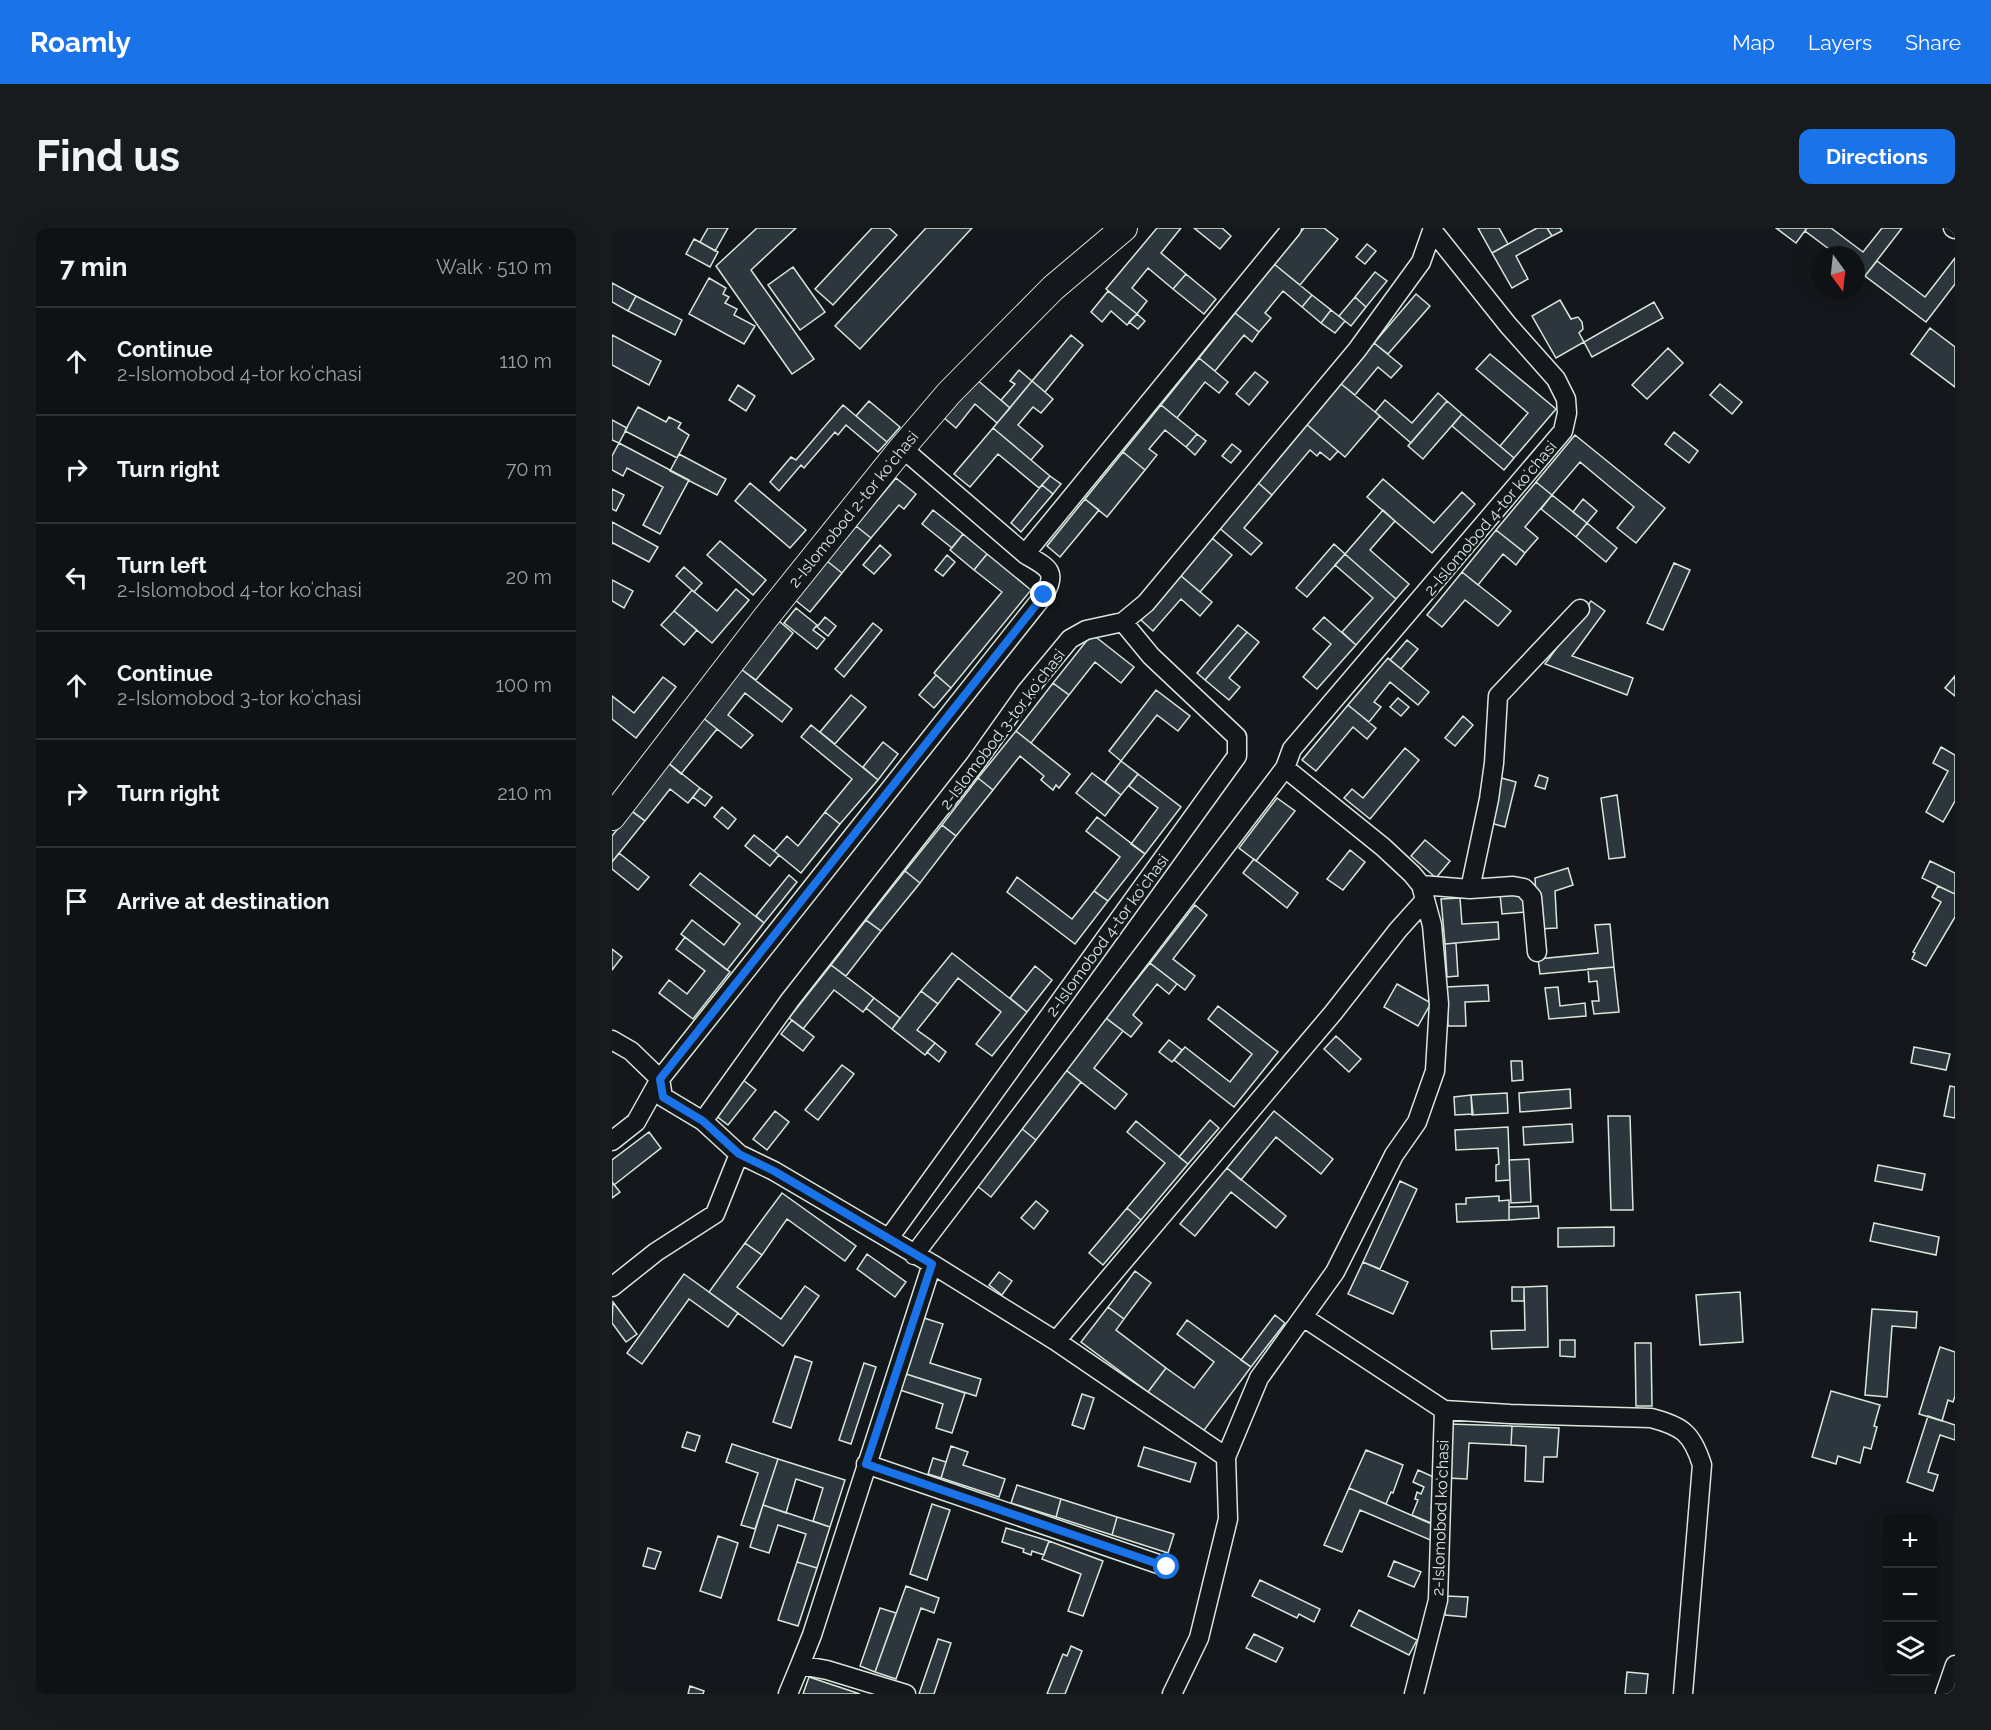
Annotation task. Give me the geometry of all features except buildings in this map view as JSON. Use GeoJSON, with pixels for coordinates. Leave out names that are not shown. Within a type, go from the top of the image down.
{"type":"FeatureCollection","features":[{"type":"Feature","properties":{"kind":"street","name":"2-Islomobod 2-tor koʻchasi"},"geometry":{"type":"LineString","coordinates":[[612,817],[767,616],[949,393],[1053,288],[1124,228]]}},
{"type":"Feature","properties":{"kind":"street"},"geometry":{"type":"LineString","coordinates":[[1025,554],[1293,228]]}},
{"type":"Feature","properties":{"kind":"street","name":"2-Islomobod 3-tor koʻchasi"},"geometry":{"type":"LineString","coordinates":[[703,1121],[790,1000],[975,765],[1026,692],[1070,639],[1086,630],[1123,622],[1146,603],[1357,350],[1421,261],[1433,229]]}},
{"type":"Feature","properties":{"kind":"street","name":"2-Islomobod 4-tor koʻchasi"},"geometry":{"type":"LineString","coordinates":[[914,1255],[1285,768],[1292,749],[1563,431],[1567,413],[1566,399],[1556,379],[1508,325],[1433,229]]}},
{"type":"Feature","properties":{"kind":"street"},"geometry":{"type":"LineString","coordinates":[[612,1141],[636,1122],[660,1079],[1044,595],[1051,583],[1052,576],[1048,568],[1025,554],[902,448]]}},
{"type":"Feature","properties":{"kind":"street"},"geometry":{"type":"LineString","coordinates":[[1470,889],[1490,790],[1498,696],[1580,609]]}},
{"type":"Feature","properties":{"kind":"street","name":"2-Islomobod 4-tor koʻchasi"},"geometry":{"type":"LineString","coordinates":[[890,1238],[1237,756],[1237,737],[1151,656],[1123,622]]}},
{"type":"Feature","properties":{"kind":"street"},"geometry":{"type":"LineString","coordinates":[[1172,1694],[1199,1638],[1228,1519],[1226,1457],[1259,1378],[1335,1272],[1394,1155],[1417,1122],[1435,1071],[1439,1004],[1432,925],[1419,886],[1383,847],[1285,768]]}},
{"type":"Feature","properties":{"kind":"street"},"geometry":{"type":"LineString","coordinates":[[1419,886],[1470,889],[1513,886],[1524,888],[1532,897],[1537,952]]}},
{"type":"Feature","properties":{"kind":"street"},"geometry":{"type":"LineString","coordinates":[[1056,1341],[1333,1013],[1398,930],[1419,886]]}},
{"type":"Feature","properties":{"kind":"street"},"geometry":{"type":"LineString","coordinates":[[612,1040],[631,1051],[660,1079],[663,1097],[703,1121],[739,1154],[774,1171],[890,1238],[1056,1341],[1226,1457]]}},
{"type":"Feature","properties":{"kind":"street"},"geometry":{"type":"LineString","coordinates":[[612,1287],[656,1252],[716,1214],[739,1154]]}},
{"type":"Feature","properties":{"kind":"street"},"geometry":{"type":"LineString","coordinates":[[788,1694],[812,1635],[932,1264]]}},
{"type":"Feature","properties":{"kind":"street"},"geometry":{"type":"LineString","coordinates":[[1303,1317],[1444,1410],[1650,1418],[1667,1422],[1681,1429],[1696,1444],[1702,1465],[1683,1694]]}},
{"type":"Feature","properties":{"kind":"street","name":"2-Islomobod koʻchasi"},"geometry":{"type":"LineString","coordinates":[[1414,1694],[1438,1600],[1444,1410]]}},
{"type":"Feature","properties":{"kind":"street"},"geometry":{"type":"LineString","coordinates":[[866,1464],[1167,1567]]}},
{"type":"Feature","properties":{"kind":"street"},"geometry":{"type":"LineString","coordinates":[[800,1665],[827,1670],[906,1694]]}},
{"type":"Feature","properties":{"kind":"street"},"geometry":{"type":"LineString","coordinates":[[1945,1694],[1955,1665]]}},
{"type":"Feature","properties":{"kind":"route"},"geometry":{"type":"LineString","coordinates":[[1044,595],[660,1079],[663,1097],[703,1121],[739,1154],[774,1171],[932,1264],[866,1464],[1167,1567]]}}]}
